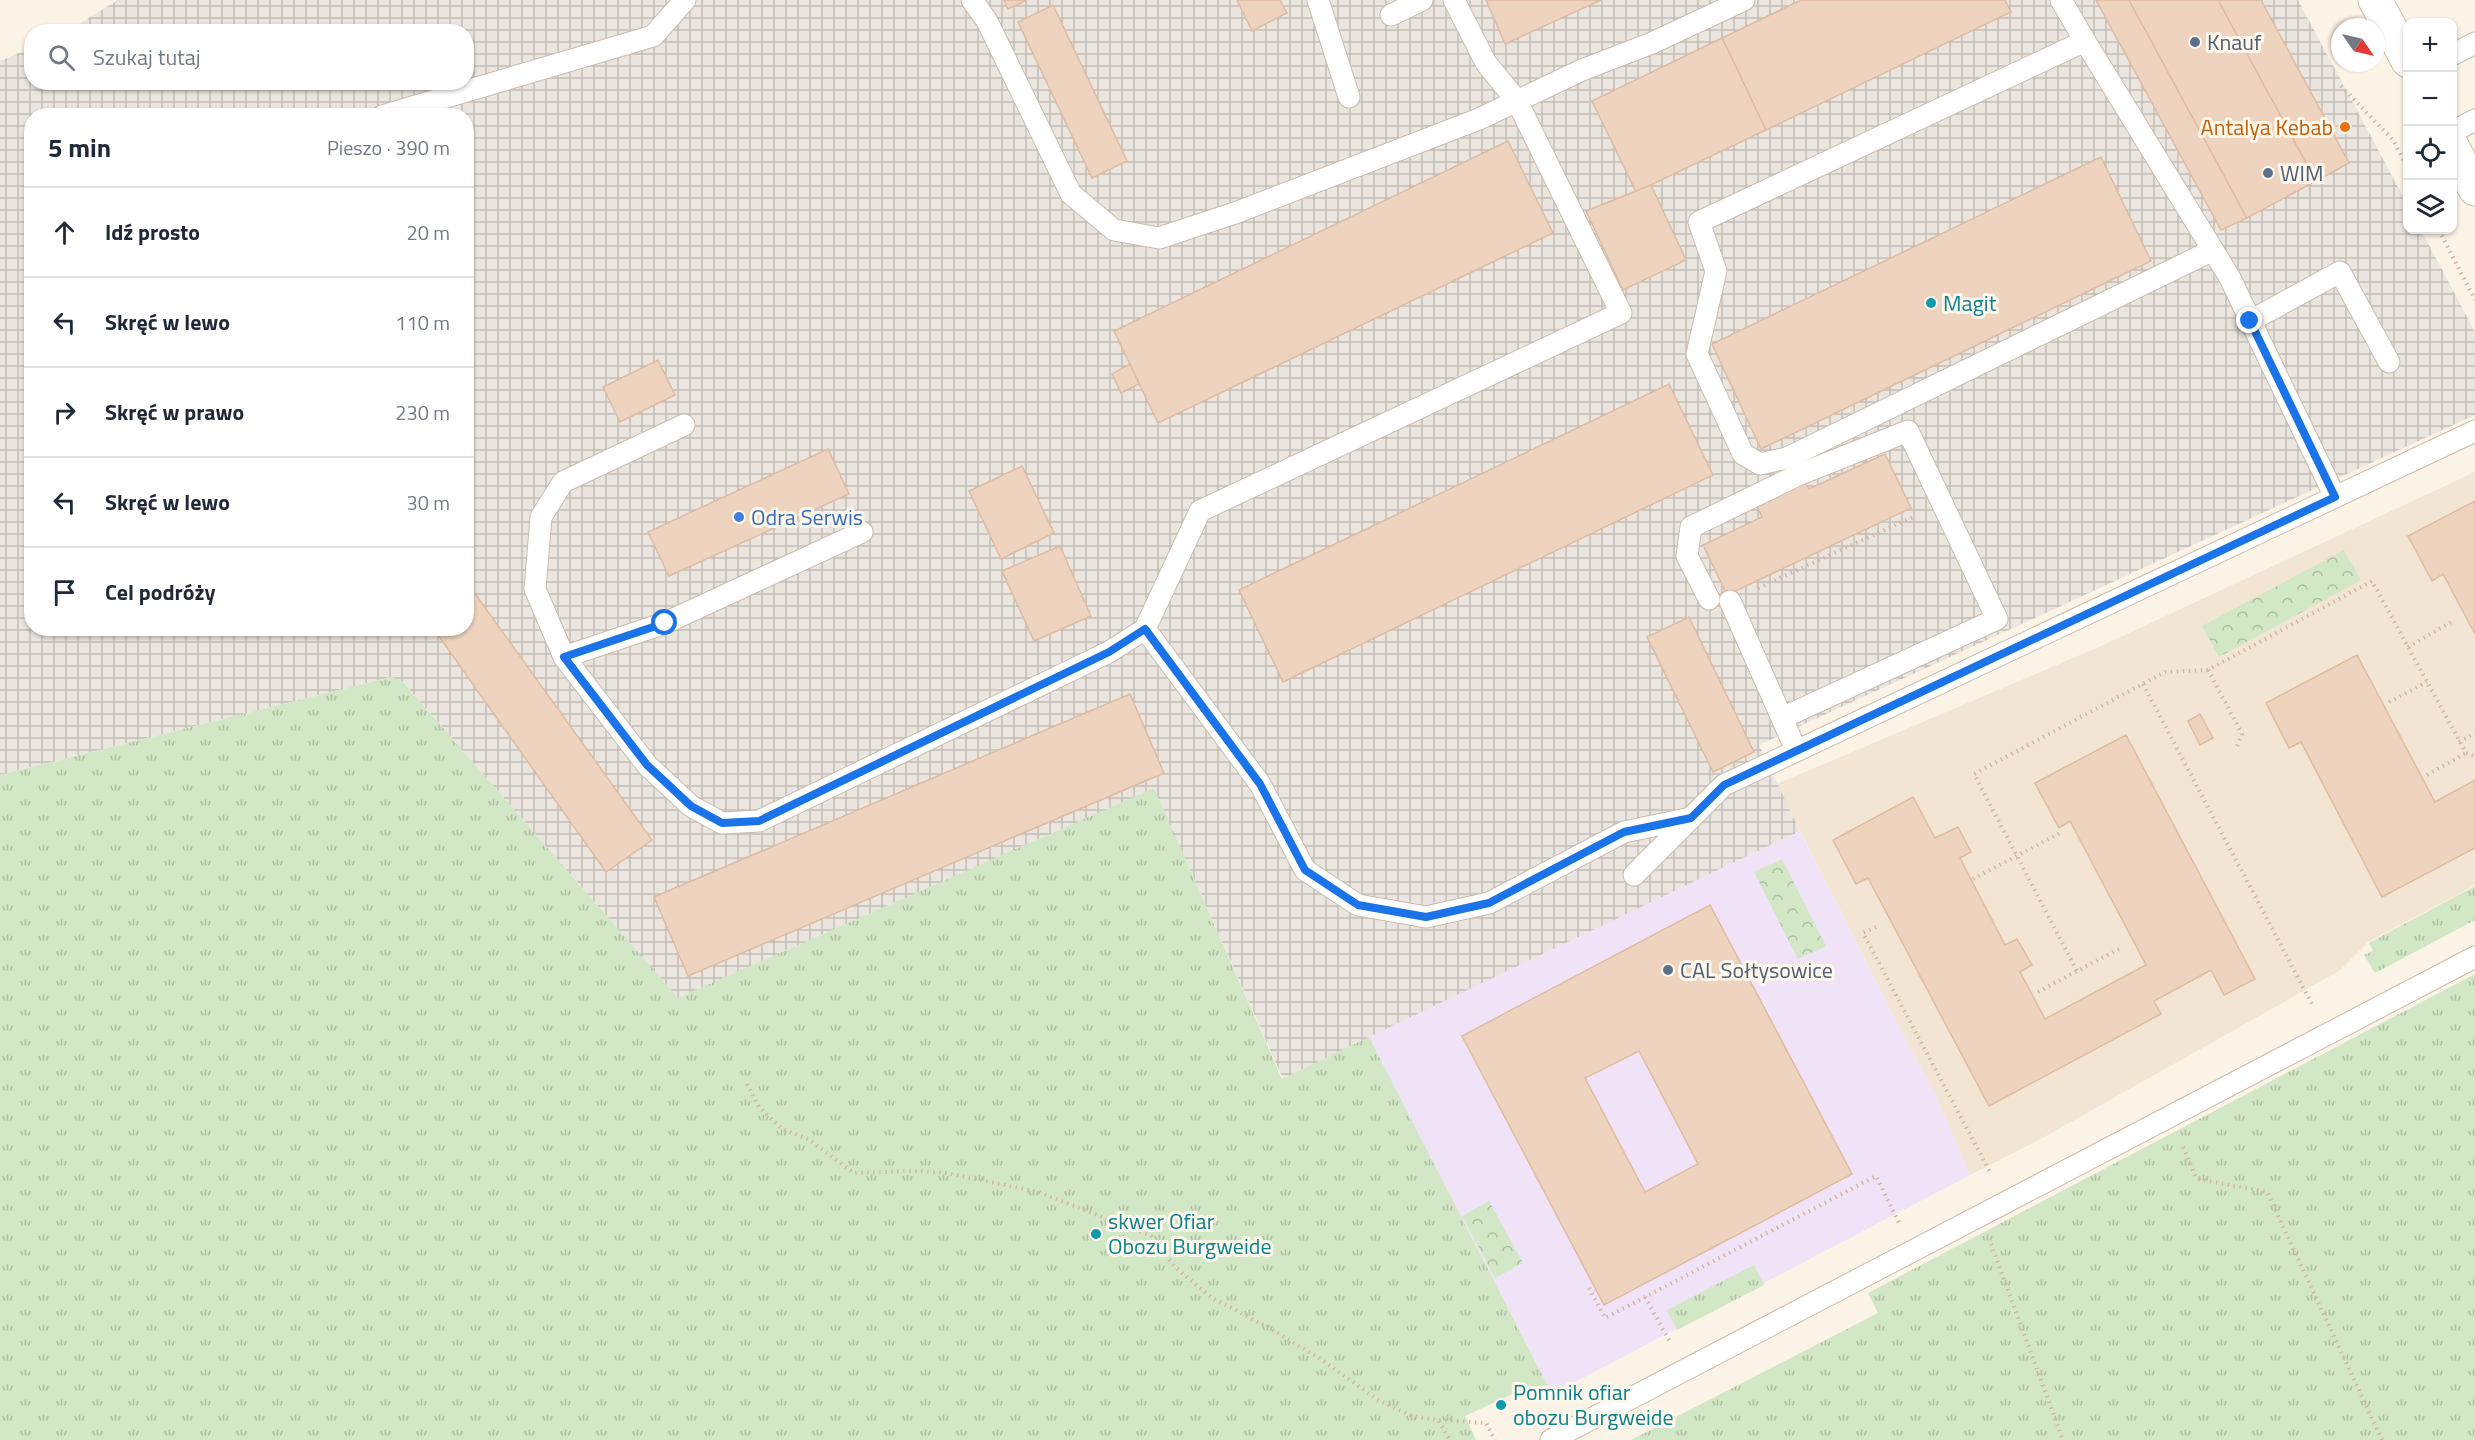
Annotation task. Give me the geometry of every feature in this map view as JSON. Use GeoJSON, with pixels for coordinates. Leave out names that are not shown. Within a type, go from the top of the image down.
{"type":"FeatureCollection","features":[{"type":"Feature","properties":{"kind":"street"},"geometry":{"type":"LineString","coordinates":[[2375,0],[2403,52]]}},
{"type":"Feature","properties":{"kind":"street"},"geometry":{"type":"LineString","coordinates":[[2457,155],[2475,189]]}},
{"type":"Feature","properties":{"kind":"lane"},"geometry":{"type":"LineString","coordinates":[[474,89],[653,36],[685,0]]}},
{"type":"Feature","properties":{"kind":"lane"},"geometry":{"type":"LineString","coordinates":[[972,0],[987,21],[1071,194],[1114,230],[1159,238],[1235,213],[1395,153],[1517,101],[1582,70],[1652,43],[1744,0]]}},
{"type":"Feature","properties":{"kind":"lane"},"geometry":{"type":"LineString","coordinates":[[1318,0],[1349,97]]}},
{"type":"Feature","properties":{"kind":"lane"},"geometry":{"type":"LineString","coordinates":[[1391,15],[1422,0]]}},
{"type":"Feature","properties":{"kind":"lane"},"geometry":{"type":"LineString","coordinates":[[684,425],[562,482],[541,517],[535,589],[564,657],[647,765],[691,806],[722,823],[759,821],[1109,652],[1145,629],[1200,512],[1621,314],[1517,101],[1486,63],[1454,0]]}},
{"type":"Feature","properties":{"kind":"lane"},"geometry":{"type":"LineString","coordinates":[[2061,0],[2230,278],[2335,497]]}},
{"type":"Feature","properties":{"kind":"lane"},"geometry":{"type":"LineString","coordinates":[[2085,41],[1699,222],[1716,271],[1697,354],[1743,454],[1760,464],[1787,458],[2213,249]]}},
{"type":"Feature","properties":{"kind":"lane"},"geometry":{"type":"LineString","coordinates":[[2457,52],[2475,43]]}},
{"type":"Feature","properties":{"kind":"lane"},"geometry":{"type":"LineString","coordinates":[[409,108],[470,90]]}},
{"type":"Feature","properties":{"kind":"lane"},"geometry":{"type":"LineString","coordinates":[[2457,129],[2475,120]]}},
{"type":"Feature","properties":{"kind":"lane"},"geometry":{"type":"LineString","coordinates":[[2250,321],[2340,272],[2390,362]]}},
{"type":"Feature","properties":{"kind":"lane"},"geometry":{"type":"LineString","coordinates":[[1782,717],[1997,619],[1908,430],[1798,475],[1691,527],[1688,556],[1719,600],[1782,717],[1796,750]]}},
{"type":"Feature","properties":{"kind":"lane"},"geometry":{"type":"LineString","coordinates":[[1634,875],[1724,785],[2475,431]]}},
{"type":"Feature","properties":{"kind":"lane"},"geometry":{"type":"LineString","coordinates":[[564,657],[665,623],[862,532]]}},
{"type":"Feature","properties":{"kind":"lane"},"geometry":{"type":"LineString","coordinates":[[1145,629],[1260,784],[1305,870],[1358,905],[1426,917],[1489,903],[1624,832],[1691,818]]}},
{"type":"Feature","properties":{"kind":"lane"},"geometry":{"type":"LineString","coordinates":[[1551,1440],[2475,957]]}},
{"type":"Feature","properties":{"kind":"path"},"geometry":{"type":"LineString","coordinates":[[2341,86],[2393,140],[2403,159]]}},
{"type":"Feature","properties":{"kind":"path"},"geometry":{"type":"LineString","coordinates":[[2441,234],[2475,300]]}},
{"type":"Feature","properties":{"kind":"path"},"geometry":{"type":"LineString","coordinates":[[1719,600],[1918,514]]}},
{"type":"Feature","properties":{"kind":"path"},"geometry":{"type":"LineString","coordinates":[[2077,971],[1974,774],[2165,672],[2208,670],[2372,581],[2459,742],[2466,753],[2475,756]]}},
{"type":"Feature","properties":{"kind":"path"},"geometry":{"type":"LineString","coordinates":[[2409,646],[2455,620]]}},
{"type":"Feature","properties":{"kind":"path"},"geometry":{"type":"LineString","coordinates":[[2208,670],[2242,734],[2236,746]]}},
{"type":"Feature","properties":{"kind":"path"},"geometry":{"type":"LineString","coordinates":[[2389,702],[2427,682]]}},
{"type":"Feature","properties":{"kind":"path"},"geometry":{"type":"LineString","coordinates":[[2143,684],[2316,1011]]}},
{"type":"Feature","properties":{"kind":"path"},"geometry":{"type":"LineString","coordinates":[[2459,742],[2475,733]]}},
{"type":"Feature","properties":{"kind":"path"},"geometry":{"type":"LineString","coordinates":[[2427,775],[2466,753]]}},
{"type":"Feature","properties":{"kind":"path"},"geometry":{"type":"LineString","coordinates":[[1973,879],[2062,832]]}},
{"type":"Feature","properties":{"kind":"path"},"geometry":{"type":"LineString","coordinates":[[1876,927],[1863,933],[1995,1180]]}},
{"type":"Feature","properties":{"kind":"path"},"geometry":{"type":"LineString","coordinates":[[2038,992],[2119,949]]}},
{"type":"Feature","properties":{"kind":"path"},"geometry":{"type":"LineString","coordinates":[[747,1084],[759,1107],[782,1129],[808,1139],[854,1173],[913,1171],[947,1173],[1038,1192],[1151,1236],[1175,1267],[1212,1298],[1266,1326],[1322,1360],[1378,1400],[1412,1416],[1486,1423],[1495,1440]]}},
{"type":"Feature","properties":{"kind":"path"},"geometry":{"type":"LineString","coordinates":[[1589,1288],[1605,1318],[1876,1176],[1913,1250]]}},
{"type":"Feature","properties":{"kind":"path"},"geometry":{"type":"LineString","coordinates":[[2197,1179],[2267,1192],[2382,1440]]}},
{"type":"Feature","properties":{"kind":"path"},"geometry":{"type":"LineString","coordinates":[[1977,1216],[1997,1257],[2062,1440]]}},
{"type":"Feature","properties":{"kind":"path"},"geometry":{"type":"LineString","coordinates":[[1645,1297],[1673,1348]]}},
{"type":"Feature","properties":{"kind":"path"},"geometry":{"type":"LineString","coordinates":[[1438,1420],[1450,1440]]}},
{"type":"Feature","properties":{"kind":"shaded area"},"geometry":{"type":"Polygon","coordinates":[[[118,0],[2298,0],[2331,62],[2331,72],[2336,72],[2403,197],[2403,234],[2423,234],[2475,332],[2475,415],[1759,745],[1800,831],[1283,1079],[1154,789],[678,998],[403,682],[391,677],[0,775],[0,61],[24,51],[24,90],[474,90],[474,24],[79,24],[118,0]]]}},
{"type":"Feature","properties":{"kind":"shaded area"},"geometry":{"type":"Polygon","coordinates":[[[2475,472],[2475,885],[2368,942],[2339,971],[2039,1140],[1970,1175],[1935,1094],[1777,784],[2099,647],[2475,472]]]}},
{"type":"Feature","properties":{"kind":"shaded area"},"geometry":{"type":"Polygon","coordinates":[[[1800,831],[1935,1094],[1970,1175],[1552,1394],[1369,1037],[1800,831]]]}},
{"type":"Feature","properties":{"kind":"green space"},"geometry":{"type":"Polygon","coordinates":[[[2344,550],[2361,580],[2219,657],[2202,626],[2344,550]]]}},
{"type":"Feature","properties":{"kind":"green space"},"geometry":{"type":"Polygon","coordinates":[[[391,677],[403,682],[678,998],[1154,788],[1282,1079],[1369,1037],[1552,1394],[1539,1402],[1519,1391],[1465,1416],[1476,1440],[0,1440],[0,775],[391,677]]]}},
{"type":"Feature","properties":{"kind":"green space"},"geometry":{"type":"Polygon","coordinates":[[[1782,859],[1826,946],[1798,959],[1754,872],[1782,859]]]}},
{"type":"Feature","properties":{"kind":"green space"},"geometry":{"type":"Polygon","coordinates":[[[2475,886],[2475,920],[2375,973],[2364,955],[2373,951],[2369,943],[2475,886]]]}},
{"type":"Feature","properties":{"kind":"green space"},"geometry":{"type":"Polygon","coordinates":[[[2475,974],[2475,1440],[1631,1440],[1878,1313],[1868,1293],[2475,974]]]}},
{"type":"Feature","properties":{"kind":"green space"},"geometry":{"type":"Polygon","coordinates":[[[1489,1201],[1523,1263],[1495,1278],[1462,1216],[1489,1201]]]}},
{"type":"Feature","properties":{"kind":"green space"},"geometry":{"type":"Polygon","coordinates":[[[1754,1265],[1764,1285],[1677,1330],[1667,1310],[1754,1265]]]}},
{"type":"Feature","properties":{"kind":"building"},"geometry":{"type":"Polygon","coordinates":[[[1004,0],[1027,0],[1008,9],[1004,0]]]}},
{"type":"Feature","properties":{"kind":"building"},"geometry":{"type":"Polygon","coordinates":[[[1237,0],[1280,0],[1287,13],[1252,31],[1237,0]]]}},
{"type":"Feature","properties":{"kind":"building"},"geometry":{"type":"Polygon","coordinates":[[[1486,0],[1601,0],[1505,44],[1486,0]]]}},
{"type":"Feature","properties":{"kind":"building"},"geometry":{"type":"Polygon","coordinates":[[[1801,0],[2005,0],[2011,12],[1766,130],[1722,38],[1801,0]]]}},
{"type":"Feature","properties":{"kind":"building"},"geometry":{"type":"Polygon","coordinates":[[[2096,0],[2129,0],[2247,218],[2221,230],[2096,0]]]}},
{"type":"Feature","properties":{"kind":"building"},"geometry":{"type":"Polygon","coordinates":[[[2129,0],[2218,0],[2316,181],[2247,218],[2129,0]]]}},
{"type":"Feature","properties":{"kind":"building"},"geometry":{"type":"Polygon","coordinates":[[[2218,0],[2261,0],[2349,163],[2316,181],[2218,0]]]}},
{"type":"Feature","properties":{"kind":"building"},"geometry":{"type":"Polygon","coordinates":[[[1053,5],[1127,161],[1092,178],[1018,22],[1053,5]]]}},
{"type":"Feature","properties":{"kind":"building"},"geometry":{"type":"Polygon","coordinates":[[[1722,38],[1766,130],[1636,192],[1592,101],[1722,38]]]}},
{"type":"Feature","properties":{"kind":"building"},"geometry":{"type":"Polygon","coordinates":[[[1508,141],[1553,233],[1158,423],[1114,331],[1508,141]]]}},
{"type":"Feature","properties":{"kind":"building","name":"Magit"},"geometry":{"type":"Polygon","coordinates":[[[2101,157],[2151,261],[1761,449],[1712,344],[2101,157]]]}},
{"type":"Feature","properties":{"kind":"building"},"geometry":{"type":"Polygon","coordinates":[[[1651,185],[1686,260],[1623,290],[1586,211],[1651,185]]]}},
{"type":"Feature","properties":{"kind":"building"},"geometry":{"type":"Polygon","coordinates":[[[658,360],[675,395],[620,422],[603,387],[658,360]]]}},
{"type":"Feature","properties":{"kind":"building"},"geometry":{"type":"Polygon","coordinates":[[[1130,364],[1139,384],[1121,393],[1112,374],[1130,364]]]}},
{"type":"Feature","properties":{"kind":"building"},"geometry":{"type":"Polygon","coordinates":[[[1669,384],[1713,475],[1283,682],[1239,590],[1669,384]]]}},
{"type":"Feature","properties":{"kind":"building"},"geometry":{"type":"Polygon","coordinates":[[[828,449],[849,494],[669,576],[648,532],[828,449]]]}},
{"type":"Feature","properties":{"kind":"building"},"geometry":{"type":"Polygon","coordinates":[[[1885,454],[1911,508],[1727,595],[1703,545],[1762,517],[1757,506],[1805,482],[1809,489],[1885,454]]]}},
{"type":"Feature","properties":{"kind":"building"},"geometry":{"type":"Polygon","coordinates":[[[1022,466],[1054,533],[1001,559],[969,491],[1022,466]]]}},
{"type":"Feature","properties":{"kind":"building"},"geometry":{"type":"Polygon","coordinates":[[[2475,501],[2475,634],[2443,574],[2432,581],[2408,536],[2475,501]]]}},
{"type":"Feature","properties":{"kind":"building"},"geometry":{"type":"Polygon","coordinates":[[[1060,546],[1091,616],[1034,641],[1002,571],[1060,546]]]}},
{"type":"Feature","properties":{"kind":"building"},"geometry":{"type":"Polygon","coordinates":[[[474,592],[652,840],[606,872],[439,636],[474,636],[474,592]]]}},
{"type":"Feature","properties":{"kind":"building"},"geometry":{"type":"Polygon","coordinates":[[[1689,617],[1754,752],[1713,772],[1647,637],[1689,617]]]}},
{"type":"Feature","properties":{"kind":"building"},"geometry":{"type":"Polygon","coordinates":[[[2357,655],[2435,802],[2475,780],[2475,848],[2382,897],[2301,742],[2289,748],[2266,703],[2357,655]]]}},
{"type":"Feature","properties":{"kind":"building"},"geometry":{"type":"Polygon","coordinates":[[[1130,694],[1164,773],[688,976],[654,897],[1130,694]]]}},
{"type":"Feature","properties":{"kind":"building"},"geometry":{"type":"Polygon","coordinates":[[[2200,714],[2213,738],[2200,745],[2188,721],[2200,714]]]}},
{"type":"Feature","properties":{"kind":"building"},"geometry":{"type":"Polygon","coordinates":[[[2126,735],[2255,979],[2224,995],[2211,970],[2154,1001],[2161,1014],[1989,1106],[1868,878],[1856,884],[1833,840],[1913,797],[1935,838],[1958,827],[1971,852],[1960,858],[2005,945],[2017,939],[2032,965],[2020,972],[2045,1019],[2146,965],[2070,821],[2059,828],[2035,783],[2126,735]]]}},
{"type":"Feature","properties":{"kind":"building"},"geometry":{"type":"Polygon","coordinates":[[[1710,905],[1852,1174],[1604,1305],[1462,1036],[1710,905]],[[1639,1051],[1585,1078],[1645,1192],[1698,1164],[1639,1051]]]}},
{"type":"Feature","properties":{"kind":"place","name":"Knauf"},"geometry":{"type":"Point","coordinates":[2195,42]}},
{"type":"Feature","properties":{"kind":"place","name":"Antalya Kebab"},"geometry":{"type":"Point","coordinates":[2345,127]}},
{"type":"Feature","properties":{"kind":"place","name":"WIM"},"geometry":{"type":"Point","coordinates":[2268,173]}},
{"type":"Feature","properties":{"kind":"place","name":"Magit"},"geometry":{"type":"Point","coordinates":[1931,303]}},
{"type":"Feature","properties":{"kind":"place","name":"Odra Serwis"},"geometry":{"type":"Point","coordinates":[739,517]}},
{"type":"Feature","properties":{"kind":"place","name":"CAL Sołtysowice"},"geometry":{"type":"Point","coordinates":[1668,970]}},
{"type":"Feature","properties":{"kind":"place","name":"skwer Ofiar Obozu Burgweide"},"geometry":{"type":"Point","coordinates":[1096,1234]}},
{"type":"Feature","properties":{"kind":"place","name":"Pomnik ofiar obozu Burgweide"},"geometry":{"type":"Point","coordinates":[1501,1405]}},
{"type":"Feature","properties":{"kind":"route"},"geometry":{"type":"LineString","coordinates":[[665,623],[564,657],[647,765],[691,806],[722,823],[759,821],[1109,652],[1145,629],[1260,784],[1305,870],[1358,905],[1426,917],[1489,903],[1624,832],[1691,818],[1724,785],[2335,497],[2250,321]]}}]}
